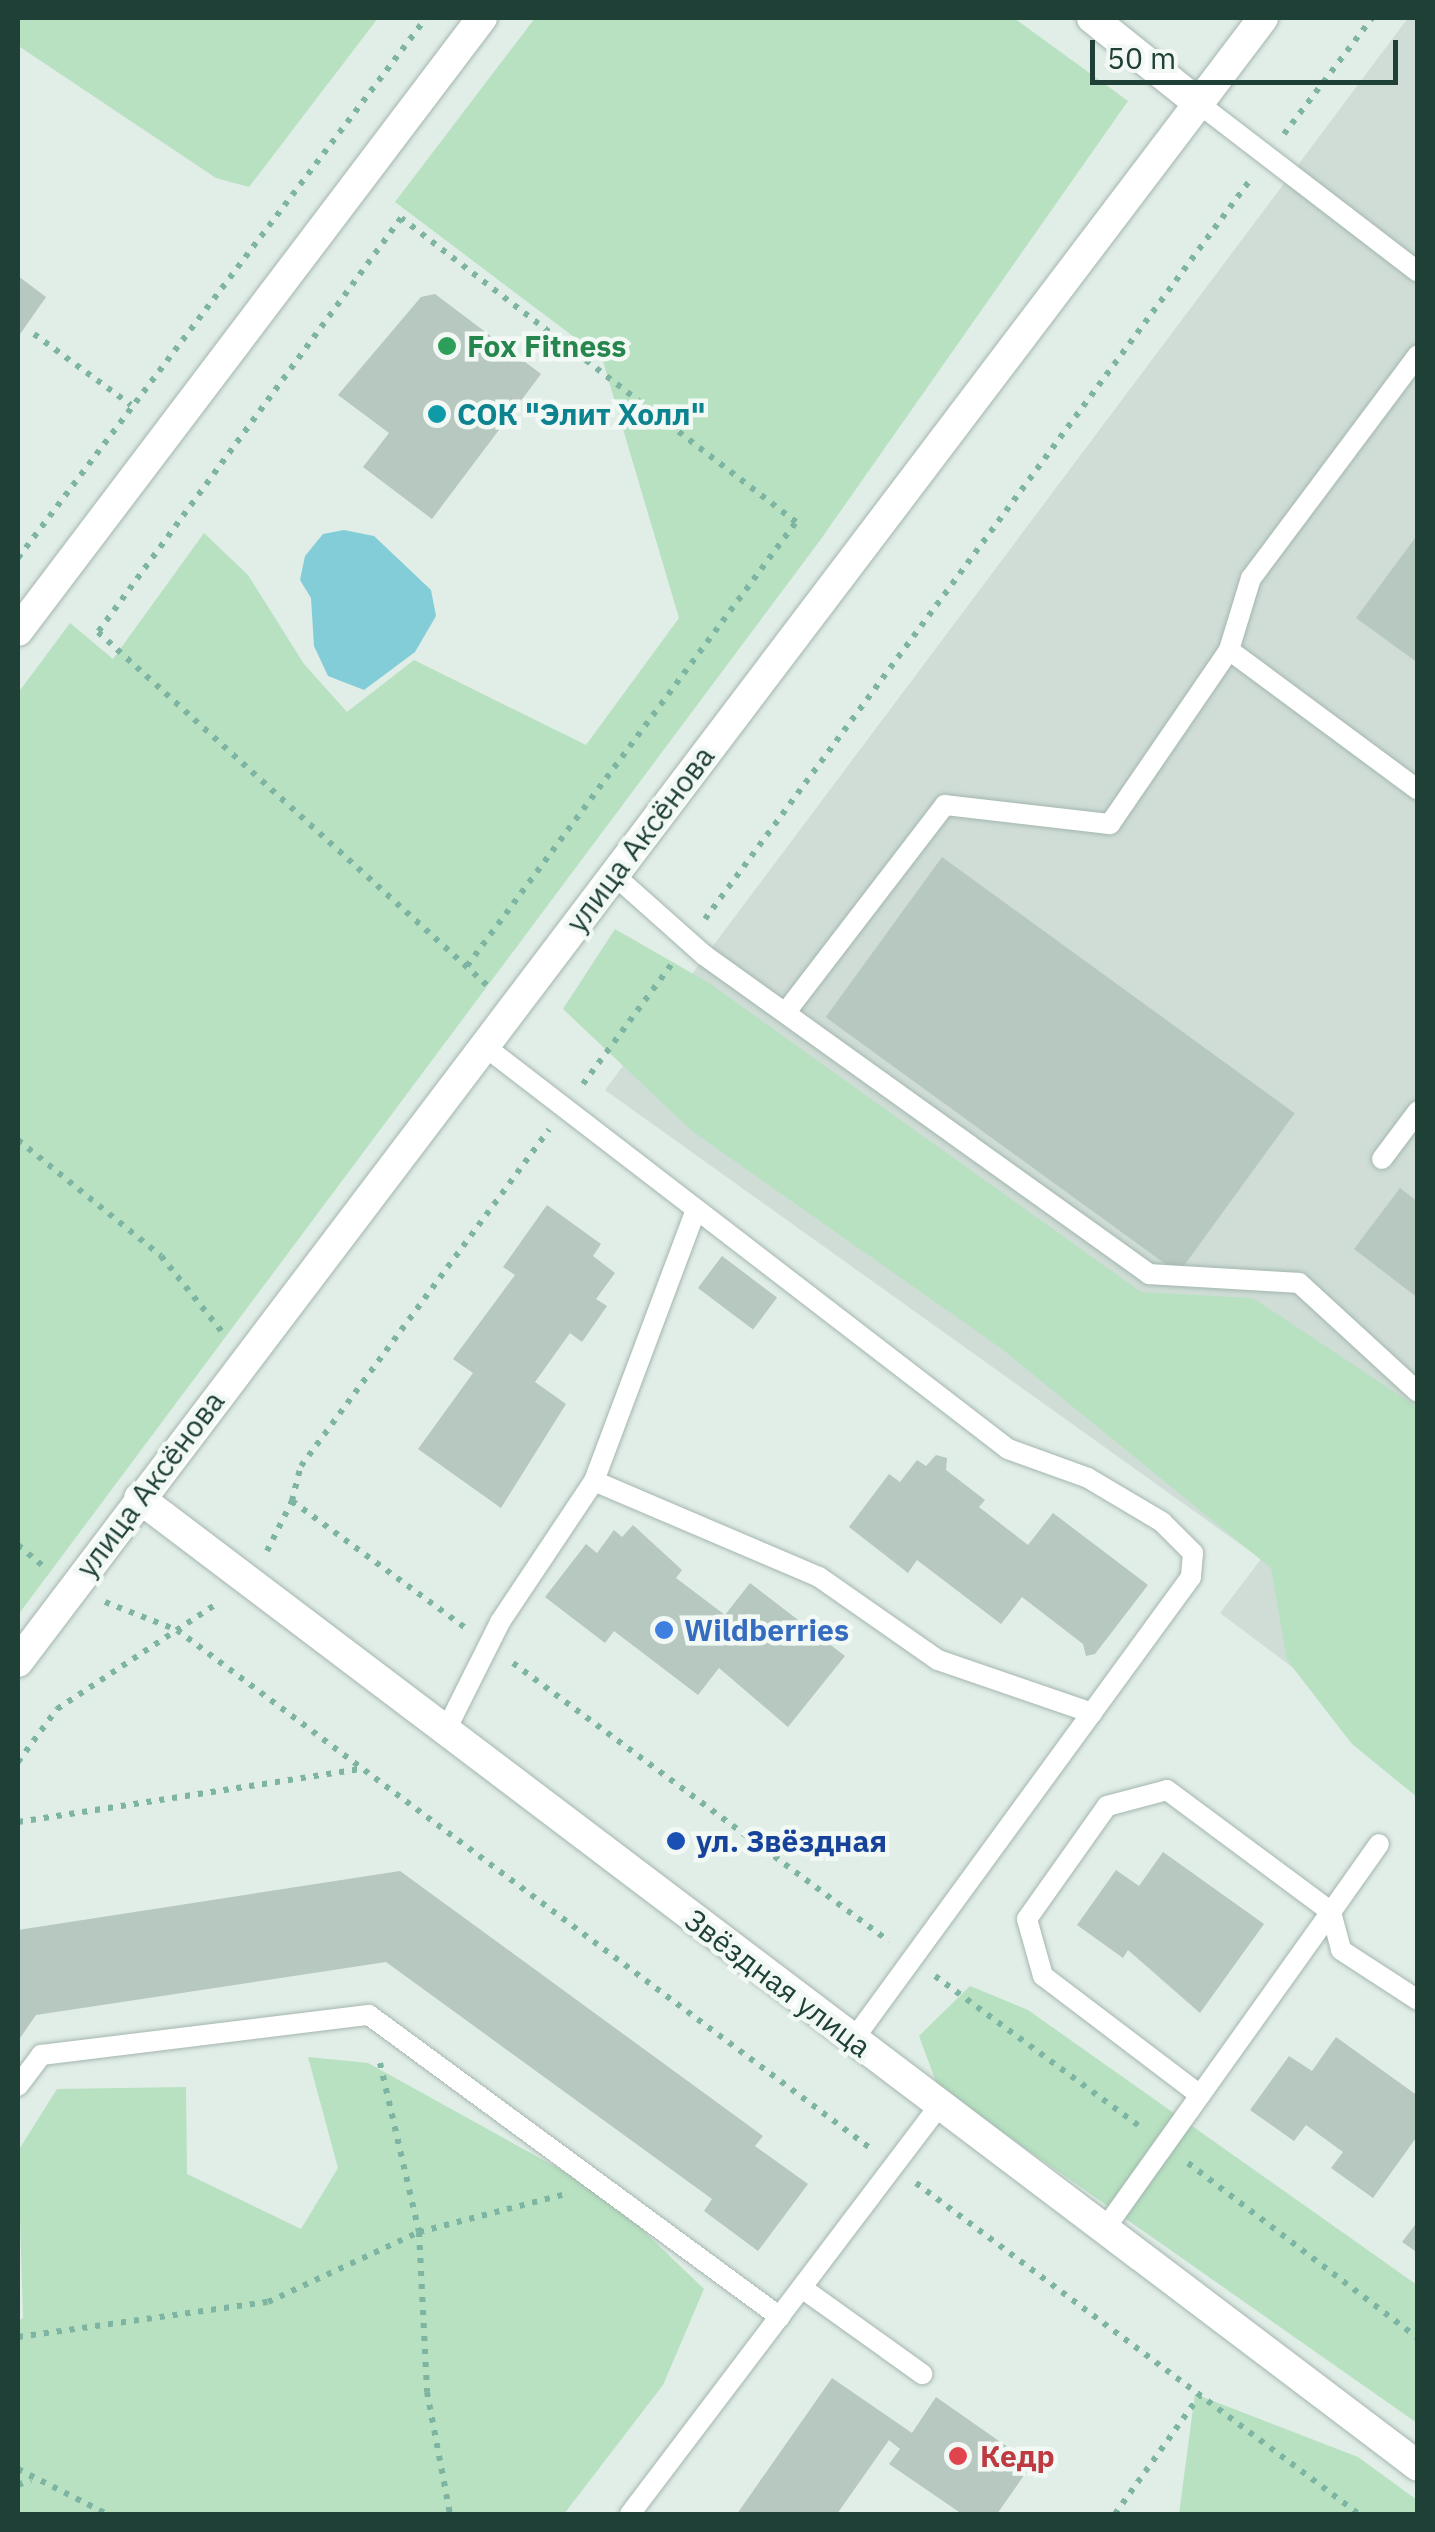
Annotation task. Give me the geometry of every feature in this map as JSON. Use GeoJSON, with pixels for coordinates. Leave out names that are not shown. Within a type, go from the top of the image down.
{"type":"FeatureCollection","features":[{"type":"Feature","properties":{"kind":"street"},"geometry":{"type":"LineString","coordinates":[[18,630],[482,18]]}},
{"type":"Feature","properties":{"kind":"street"},"geometry":{"type":"LineString","coordinates":[[1092,18],[1198,104]]}},
{"type":"Feature","properties":{"kind":"street","name":"улица Аксёнова"},"geometry":{"type":"LineString","coordinates":[[18,1662],[1263,18]]}},
{"type":"Feature","properties":{"kind":"street","name":"Звёздная улица"},"geometry":{"type":"LineString","coordinates":[[139,1498],[1418,2466]]}},
{"type":"Feature","properties":{"kind":"lane"},"geometry":{"type":"LineString","coordinates":[[1198,104],[1418,272]]}},
{"type":"Feature","properties":{"kind":"lane"},"geometry":{"type":"LineString","coordinates":[[786,1012],[945,805],[1110,824],[1229,650],[1251,578],[1418,356]]}},
{"type":"Feature","properties":{"kind":"lane"},"geometry":{"type":"LineString","coordinates":[[1229,650],[1418,790]]}},
{"type":"Feature","properties":{"kind":"lane"},"geometry":{"type":"LineString","coordinates":[[613,874],[692,938],[704,955],[1149,1274],[1299,1283],[1418,1392]]}},
{"type":"Feature","properties":{"kind":"lane"},"geometry":{"type":"LineString","coordinates":[[483,1045],[1008,1449],[1088,1478],[1162,1522],[1193,1553],[1191,1578],[854,2040]]}},
{"type":"Feature","properties":{"kind":"lane"},"geometry":{"type":"LineString","coordinates":[[1382,1159],[1418,1111]]}},
{"type":"Feature","properties":{"kind":"lane"},"geometry":{"type":"LineString","coordinates":[[446,1730],[488,1645],[594,1481],[696,1209]]}},
{"type":"Feature","properties":{"kind":"lane"},"geometry":{"type":"LineString","coordinates":[[594,1481],[819,1577],[938,1660],[1092,1712]]}},
{"type":"Feature","properties":{"kind":"lane"},"geometry":{"type":"LineString","coordinates":[[1200,2095],[1043,1976],[1027,1919],[1107,1806],[1167,1790],[1332,1912],[1341,1950],[1418,2000]]}},
{"type":"Feature","properties":{"kind":"lane"},"geometry":{"type":"LineString","coordinates":[[1104,2230],[1379,1844]]}},
{"type":"Feature","properties":{"kind":"lane"},"geometry":{"type":"LineString","coordinates":[[18,2086],[40,2055],[369,2015],[780,2317]]}},
{"type":"Feature","properties":{"kind":"lane"},"geometry":{"type":"LineString","coordinates":[[630,2514],[939,2106]]}},
{"type":"Feature","properties":{"kind":"lane"},"geometry":{"type":"LineString","coordinates":[[802,2288],[922,2374]]}},
{"type":"Feature","properties":{"kind":"path"},"geometry":{"type":"LineString","coordinates":[[18,558],[426,18]]}},
{"type":"Feature","properties":{"kind":"path"},"geometry":{"type":"LineString","coordinates":[[18,1762],[57,1709],[251,1582],[292,1501],[301,1466],[1372,18]]}},
{"type":"Feature","properties":{"kind":"path"},"geometry":{"type":"LineString","coordinates":[[467,966],[796,522],[401,218],[98,632],[512,1008]]}},
{"type":"Feature","properties":{"kind":"path"},"geometry":{"type":"LineString","coordinates":[[34,334],[131,405]]}},
{"type":"Feature","properties":{"kind":"path"},"geometry":{"type":"LineString","coordinates":[[18,1140],[161,1256],[244,1359]]}},
{"type":"Feature","properties":{"kind":"path"},"geometry":{"type":"LineString","coordinates":[[292,1501],[1164,2145],[1418,2338]]}},
{"type":"Feature","properties":{"kind":"path"},"geometry":{"type":"LineString","coordinates":[[72,1589],[177,1630],[1359,2514]]}},
{"type":"Feature","properties":{"kind":"path"},"geometry":{"type":"LineString","coordinates":[[18,1822],[363,1769]]}},
{"type":"Feature","properties":{"kind":"path"},"geometry":{"type":"LineString","coordinates":[[369,2015],[419,2232],[427,2392],[450,2514]]}},
{"type":"Feature","properties":{"kind":"path"},"geometry":{"type":"LineString","coordinates":[[18,2337],[268,2302],[419,2232],[602,2185]]}},
{"type":"Feature","properties":{"kind":"path"},"geometry":{"type":"LineString","coordinates":[[1115,2514],[1200,2395]]}},
{"type":"Feature","properties":{"kind":"path"},"geometry":{"type":"LineString","coordinates":[[18,2469],[32,2480],[107,2514]]}},
{"type":"Feature","properties":{"kind":"path"},"geometry":{"type":"LineString","coordinates":[[18,2485],[32,2480]]}},
{"type":"Feature","properties":{"kind":"shaded area"},"geometry":{"type":"Polygon","coordinates":[[[1408,18],[1417,18],[1417,1761],[1220,1613],[1261,1559],[605,1090],[1408,18]]]}},
{"type":"Feature","properties":{"kind":"green space"},"geometry":{"type":"Polygon","coordinates":[[[18,18],[378,18],[249,187],[216,178],[20,47],[18,18]]]}},
{"type":"Feature","properties":{"kind":"green space"},"geometry":{"type":"Polygon","coordinates":[[[535,18],[1014,18],[1128,101],[821,539],[18,1615],[18,693],[70,623],[113,659],[204,533],[248,575],[304,664],[347,712],[414,660],[586,745],[679,618],[602,358],[395,202],[535,18]]]}},
{"type":"Feature","properties":{"kind":"green space"},"geometry":{"type":"Polygon","coordinates":[[[615,929],[709,983],[1141,1292],[1253,1298],[1417,1407],[1417,1797],[1352,1744],[1287,1660],[1271,1568],[1002,1349],[692,1131],[563,1009],[615,929]]]}},
{"type":"Feature","properties":{"kind":"green space"},"geometry":{"type":"Polygon","coordinates":[[[970,1986],[1028,2010],[1417,2285],[1417,2423],[938,2087],[919,2036],[970,1986]]]}},
{"type":"Feature","properties":{"kind":"green space"},"geometry":{"type":"Polygon","coordinates":[[[308,2057],[368,2063],[605,2194],[704,2289],[663,2385],[564,2514],[18,2514],[18,2321],[23,2318],[18,2151],[57,2089],[186,2087],[187,2174],[301,2229],[338,2168],[308,2057]]]}},
{"type":"Feature","properties":{"kind":"green space"},"geometry":{"type":"Polygon","coordinates":[[[1195,2394],[1358,2457],[1417,2500],[1417,2514],[1179,2514],[1195,2394]]]}},
{"type":"Feature","properties":{"kind":"water"},"geometry":{"type":"Polygon","coordinates":[[[344,530],[374,536],[431,590],[436,616],[415,652],[364,690],[328,676],[314,646],[311,598],[300,580],[305,556],[323,534],[344,530]]]}},
{"type":"Feature","properties":{"kind":"building"},"geometry":{"type":"Polygon","coordinates":[[[18,276],[46,297],[18,337],[18,276]]]}},
{"type":"Feature","properties":{"kind":"building","name":"СОК \"Элит Холл\""},"geometry":{"type":"Polygon","coordinates":[[[435,294],[541,374],[432,519],[363,467],[389,433],[338,395],[421,297],[435,294]]]}},
{"type":"Feature","properties":{"kind":"building"},"geometry":{"type":"Polygon","coordinates":[[[1418,534],[1418,663],[1356,618],[1418,534]]]}},
{"type":"Feature","properties":{"kind":"building"},"geometry":{"type":"Polygon","coordinates":[[[942,857],[1295,1113],[1178,1273],[826,1017],[942,857]]]}},
{"type":"Feature","properties":{"kind":"building"},"geometry":{"type":"Polygon","coordinates":[[[1400,1188],[1418,1202],[1418,1298],[1354,1249],[1400,1188]]]}},
{"type":"Feature","properties":{"kind":"building"},"geometry":{"type":"Polygon","coordinates":[[[547,1205],[601,1244],[593,1256],[615,1273],[596,1299],[607,1306],[582,1342],[570,1333],[535,1382],[566,1404],[501,1508],[418,1449],[473,1373],[453,1359],[515,1275],[503,1267],[547,1205]]]}},
{"type":"Feature","properties":{"kind":"building"},"geometry":{"type":"Polygon","coordinates":[[[722,1256],[777,1298],[753,1329],[698,1288],[722,1256]]]}},
{"type":"Feature","properties":{"kind":"building"},"geometry":{"type":"Polygon","coordinates":[[[936,1455],[947,1458],[946,1470],[985,1500],[979,1507],[1028,1545],[1053,1513],[1148,1585],[1095,1654],[1086,1656],[1083,1644],[1022,1597],[1001,1624],[917,1560],[908,1573],[849,1527],[889,1474],[900,1482],[917,1460],[926,1466],[936,1455]]]}},
{"type":"Feature","properties":{"kind":"building"},"geometry":{"type":"Polygon","coordinates":[[[633,1525],[682,1570],[676,1578],[725,1615],[750,1583],[845,1656],[788,1727],[719,1668],[698,1695],[614,1631],[605,1643],[545,1597],[586,1544],[597,1553],[614,1530],[622,1537],[633,1525]]]}},
{"type":"Feature","properties":{"kind":"building"},"geometry":{"type":"Polygon","coordinates":[[[1163,1852],[1264,1924],[1200,2013],[1128,1950],[1123,1958],[1077,1925],[1116,1870],[1139,1886],[1163,1852]]]}},
{"type":"Feature","properties":{"kind":"building"},"geometry":{"type":"Polygon","coordinates":[[[400,1871],[763,2136],[755,2146],[808,2184],[758,2251],[704,2211],[712,2199],[386,1962],[36,2015],[18,2041],[18,1930],[400,1871]]]}},
{"type":"Feature","properties":{"kind":"building"},"geometry":{"type":"Polygon","coordinates":[[[1336,2037],[1418,2096],[1418,2135],[1373,2198],[1331,2168],[1343,2152],[1306,2125],[1294,2141],[1250,2110],[1289,2056],[1312,2071],[1336,2037]]]}},
{"type":"Feature","properties":{"kind":"building"},"geometry":{"type":"Polygon","coordinates":[[[1418,2221],[1418,2253],[1402,2242],[1418,2221]]]}},
{"type":"Feature","properties":{"kind":"building"},"geometry":{"type":"Polygon","coordinates":[[[832,2378],[912,2433],[936,2397],[1032,2464],[997,2514],[962,2514],[889,2464],[900,2449],[889,2440],[837,2514],[737,2514],[832,2378]]]}},
{"type":"Feature","properties":{"kind":"place","name":"Fox Fitness"},"geometry":{"type":"Point","coordinates":[447,346]}},
{"type":"Feature","properties":{"kind":"place","name":"СОК \"Элит Холл\""},"geometry":{"type":"Point","coordinates":[437,414]}},
{"type":"Feature","properties":{"kind":"place","name":"Wildberries"},"geometry":{"type":"Point","coordinates":[664,1630]}},
{"type":"Feature","properties":{"kind":"place","name":"ул. Звёздная"},"geometry":{"type":"Point","coordinates":[676,1841]}},
{"type":"Feature","properties":{"kind":"place","name":"Кедр"},"geometry":{"type":"Point","coordinates":[958,2456]}}]}
